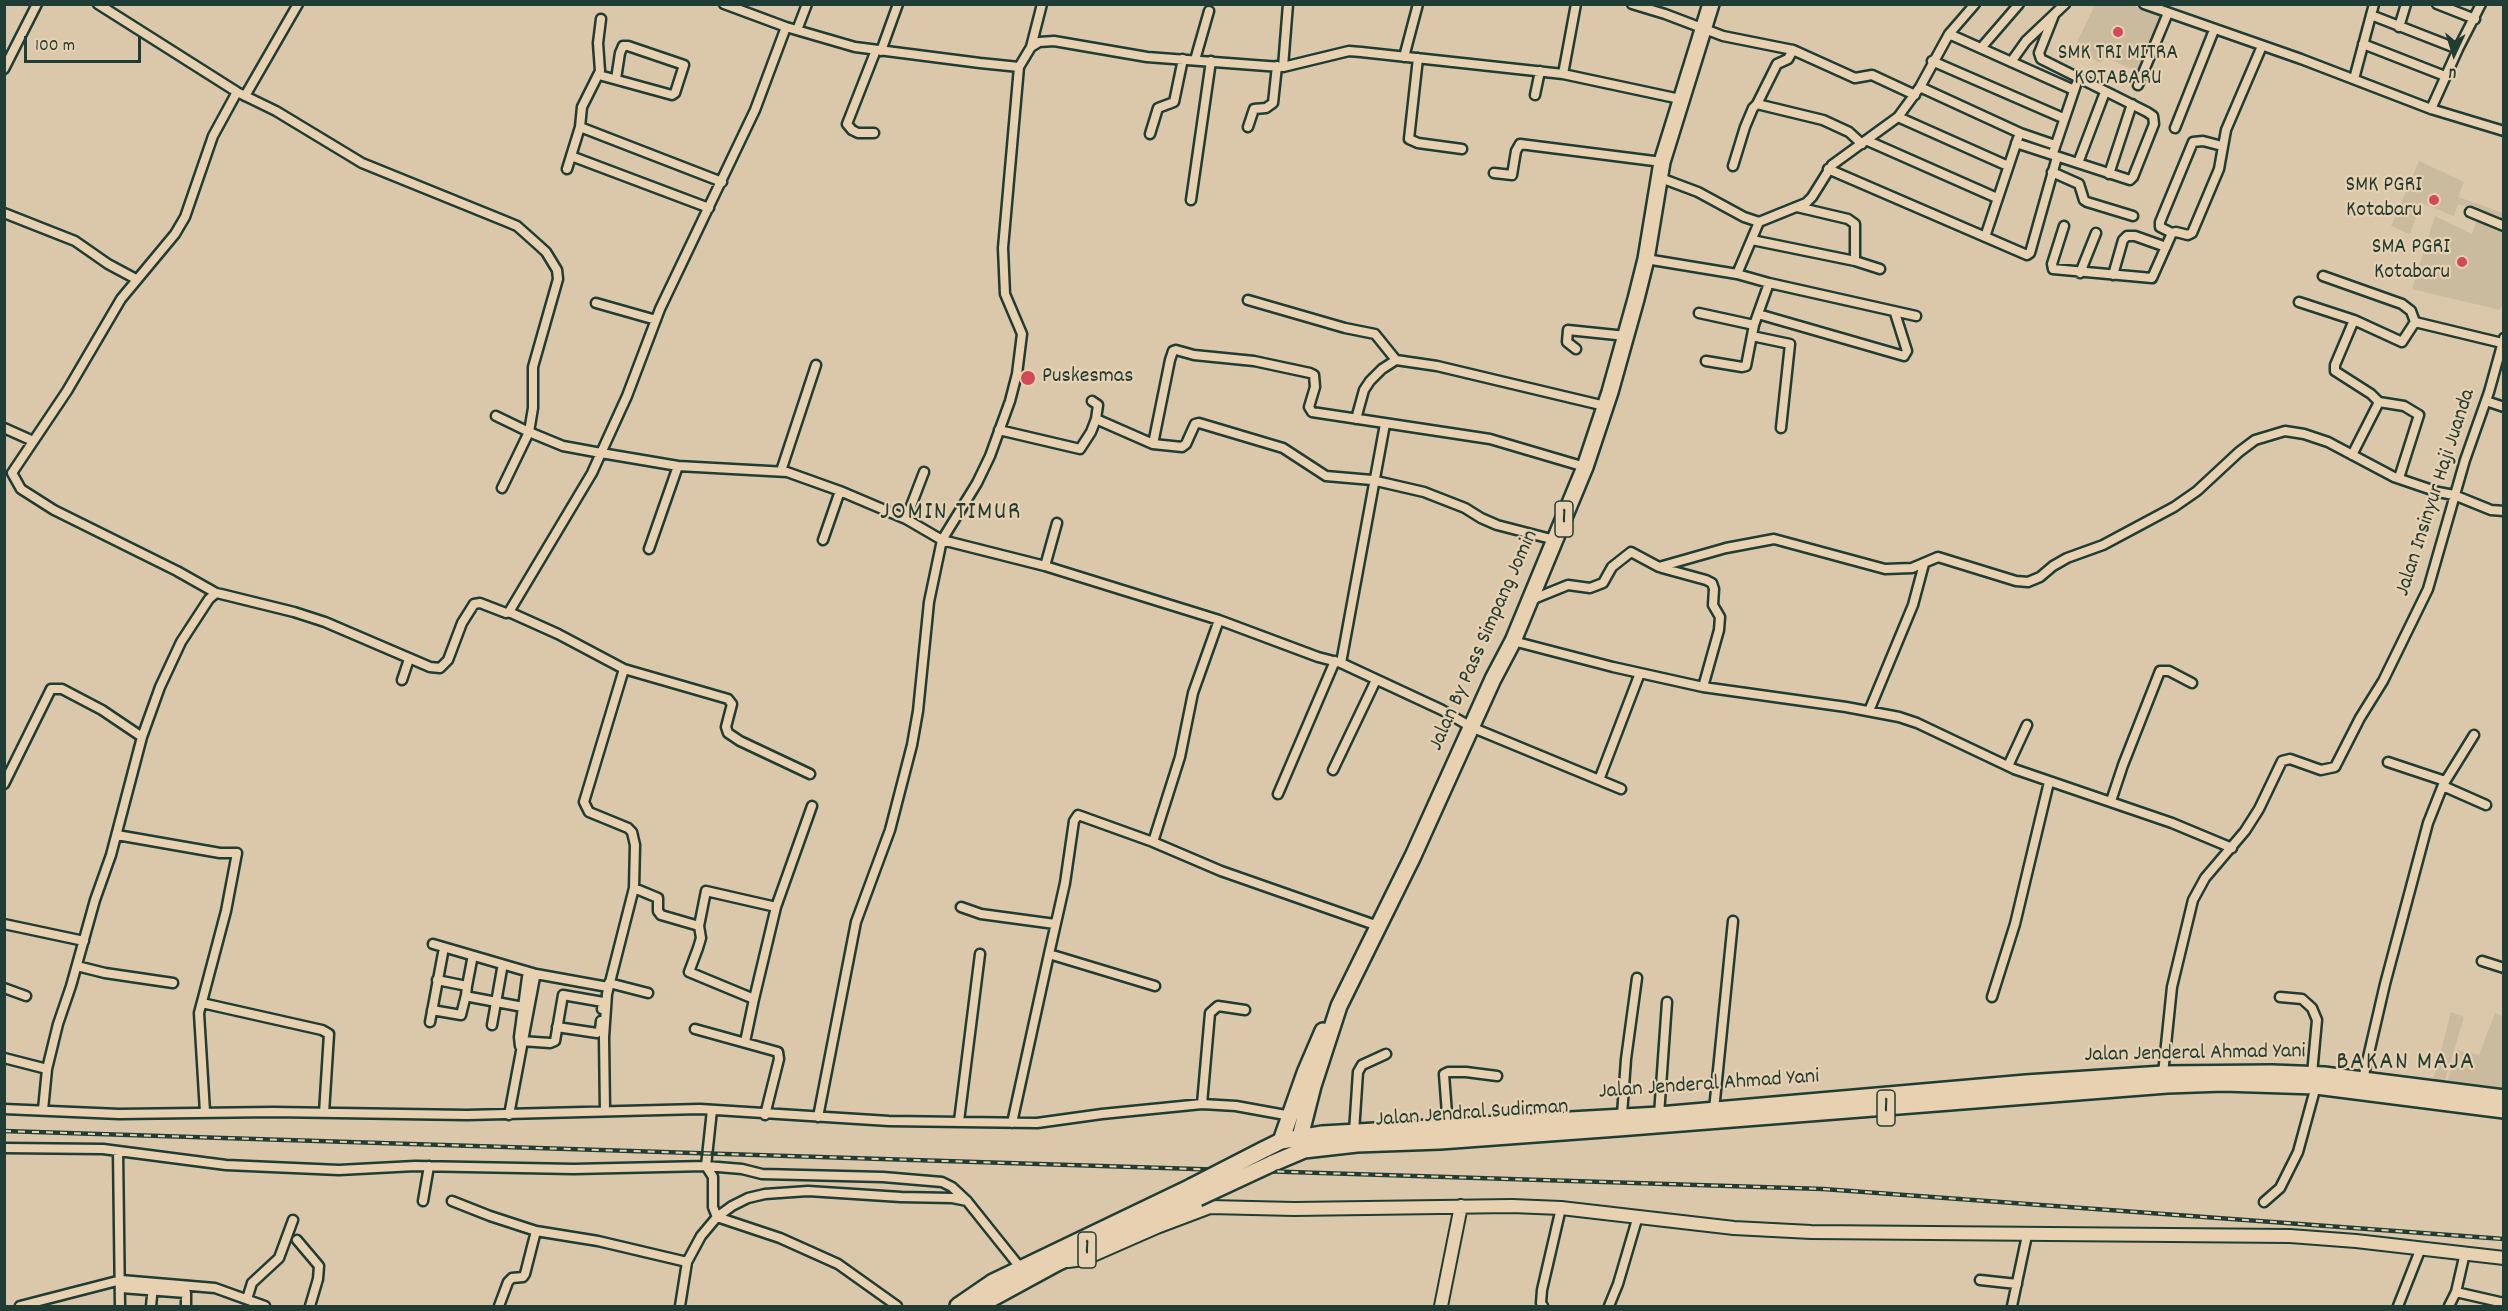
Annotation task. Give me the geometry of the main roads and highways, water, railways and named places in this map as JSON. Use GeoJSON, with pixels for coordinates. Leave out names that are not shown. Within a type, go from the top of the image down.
{"type":"FeatureCollection","features":[{"type":"Feature","properties":{"kind":"highway","name":"Jalan By Pass Simpang Jomin"},"geometry":{"type":"LineString","coordinates":[[1281,1141],[1313,1086],[1339,1006],[1513,640],[1585,467],[1626,336],[1646,259],[1660,170],[1711,4]]}},
{"type":"Feature","properties":{"kind":"highway","name":"Jalan By Pass Simpang Jomin"},"geometry":{"type":"LineString","coordinates":[[1300,1137],[1297,1117],[1319,1038],[1330,1017],[1339,1006]]}},
{"type":"Feature","properties":{"kind":"highway","name":"Jalan Jenderal Ahmad Yani"},"geometry":{"type":"LineString","coordinates":[[1024,1273],[1194,1193],[1281,1141],[1322,1134],[1623,1115],[1659,1115],[2163,1074],[2314,1080],[2363,1079],[2504,1098]]}},
{"type":"Feature","properties":{"kind":"highway","name":"Jalan Jendral Sudirman"},"geometry":{"type":"LineString","coordinates":[[1194,1193],[1304,1150],[1357,1144],[1606,1129],[2167,1085],[2314,1080],[2504,1110]]}},
{"type":"Feature","properties":{"kind":"highway"},"geometry":{"type":"LineString","coordinates":[[1313,1086],[1314,1119],[1322,1134]]}},
{"type":"Feature","properties":{"kind":"highway","name":"1"},"geometry":{"type":"LineString","coordinates":[[958,1306],[980,1290],[1024,1273]]}},
{"type":"Feature","properties":{"kind":"highway","name":"1"},"geometry":{"type":"LineString","coordinates":[[978,1306],[1024,1273]]}},
{"type":"Feature","properties":{"kind":"railway"},"geometry":{"type":"LineString","coordinates":[[4,1131],[1823,1189],[2504,1239]]}},
{"type":"Feature","properties":{"kind":"place","name":"SMK TRI MITRA KOTABARU"},"geometry":{"type":"Point","coordinates":[2118,32]}},
{"type":"Feature","properties":{"kind":"place","name":"SMK PGRI Kotabaru"},"geometry":{"type":"Point","coordinates":[2434,200]}},
{"type":"Feature","properties":{"kind":"place","name":"SMA PGRI Kotabaru"},"geometry":{"type":"Point","coordinates":[2462,262]}},
{"type":"Feature","properties":{"kind":"place","name":"Puskesmas"},"geometry":{"type":"Point","coordinates":[1028,378]}},
{"type":"Feature","properties":{"kind":"district","name":"JOMIN TIMUR"},"geometry":{"type":"Point","coordinates":[951,514]}},
{"type":"Feature","properties":{"kind":"district","name":"BAKAN MAJA"},"geometry":{"type":"Point","coordinates":[2406,1064]}}]}
